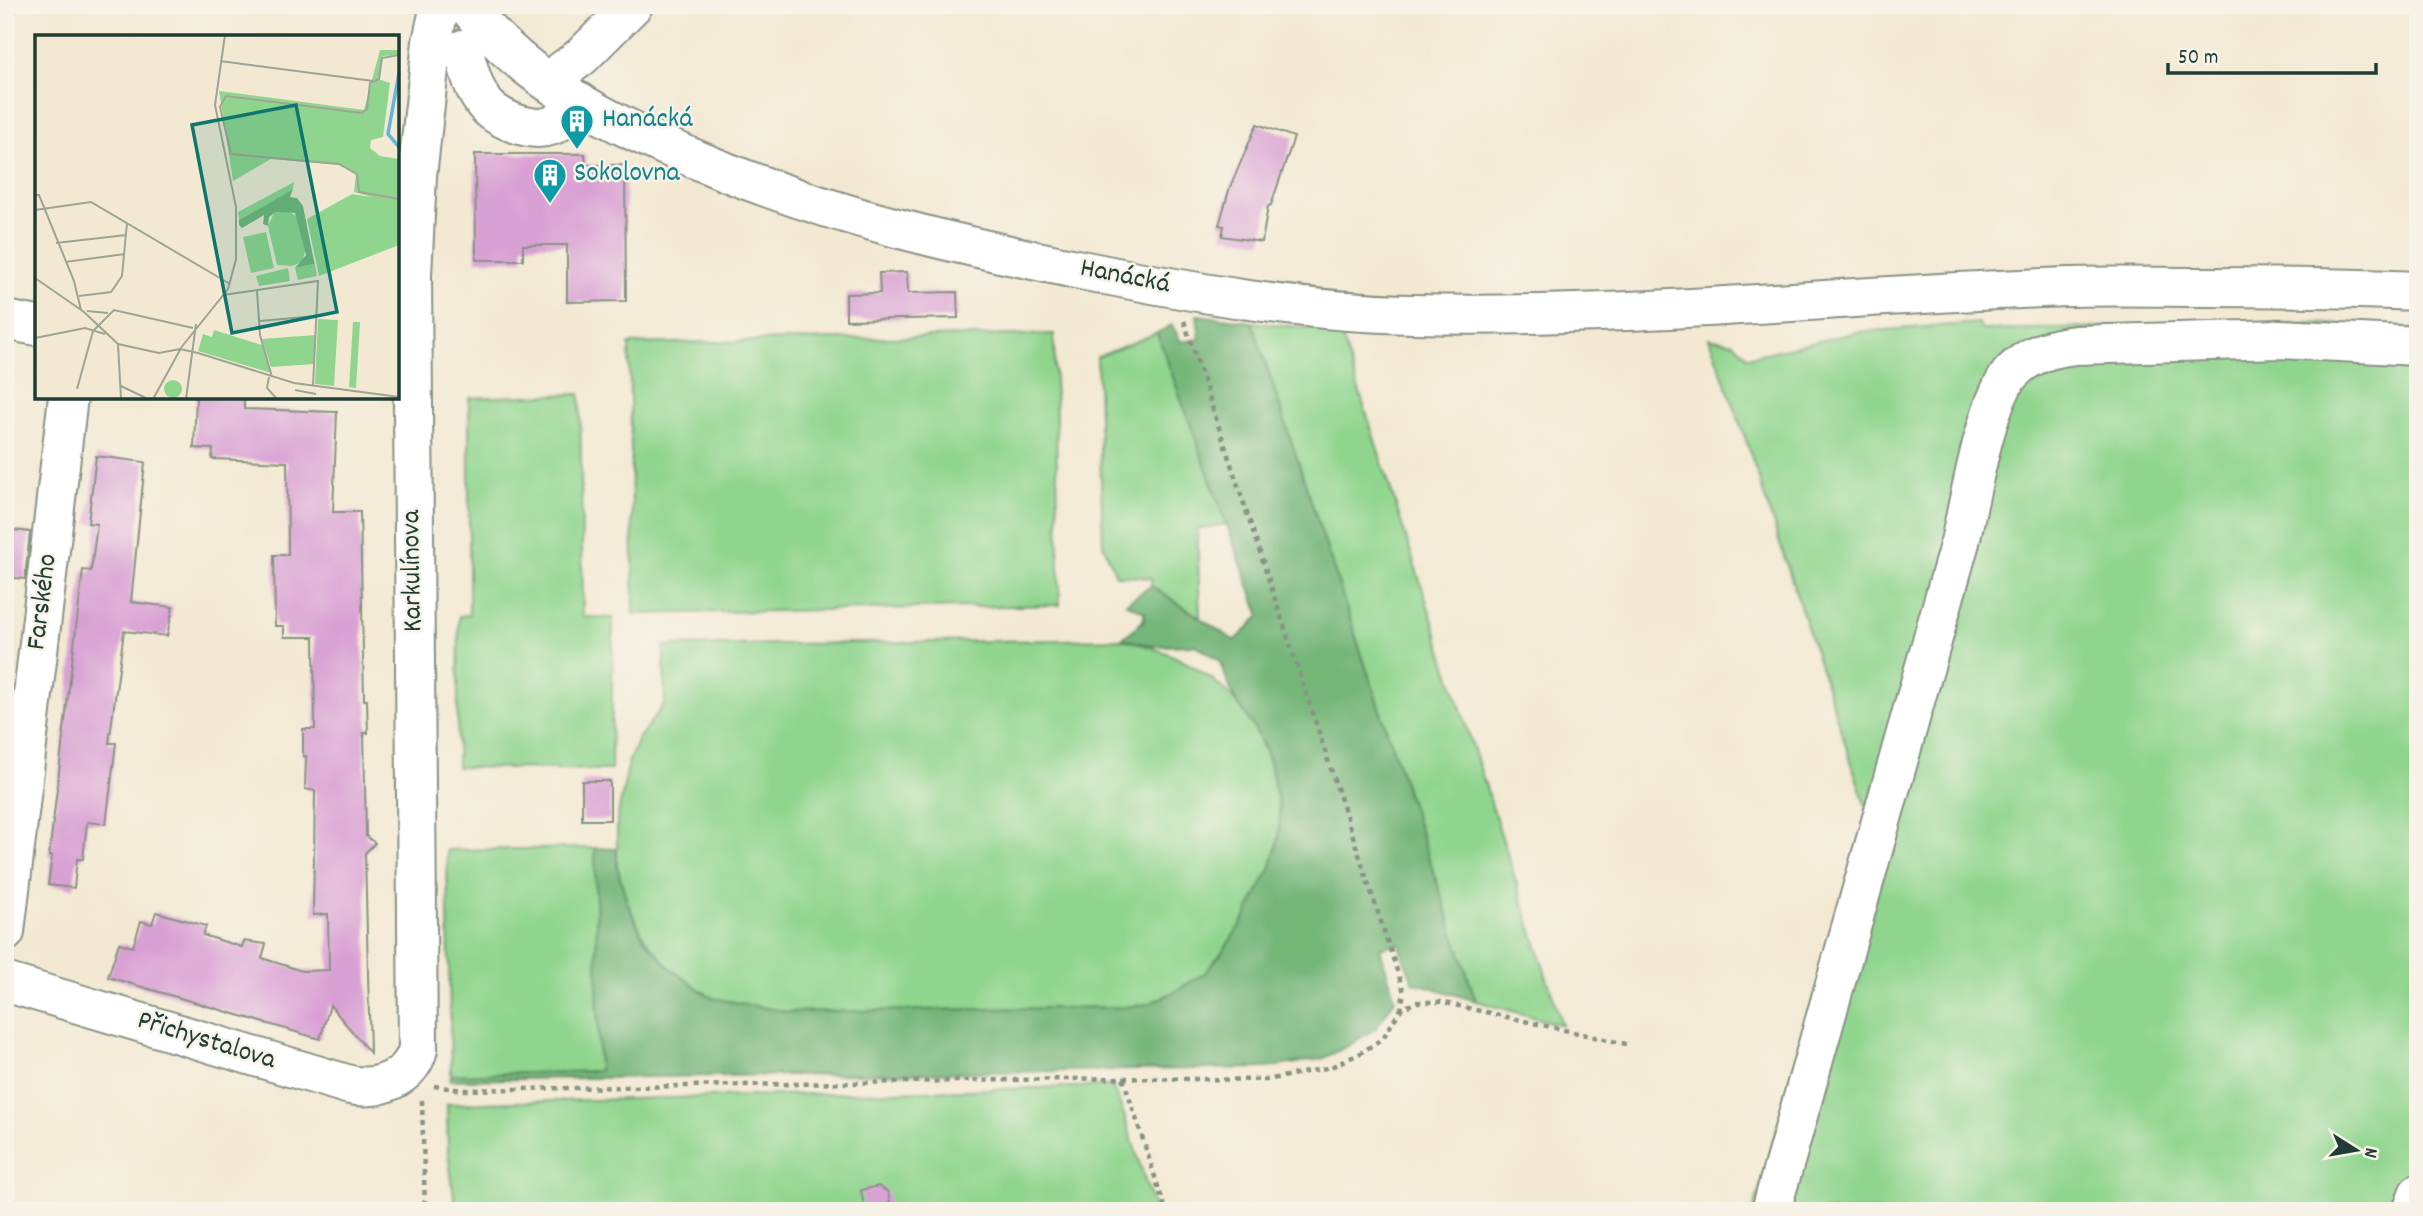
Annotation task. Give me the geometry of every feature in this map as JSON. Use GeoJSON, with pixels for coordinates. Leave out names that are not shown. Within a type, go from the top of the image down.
{"type":"FeatureCollection","features":[{"type":"Feature","properties":{"kind":"street","name":"Karkulínova"},"geometry":{"type":"LineString","coordinates":[[411,1078],[418,1049],[405,370],[415,214],[429,67],[440,5]]}},
{"type":"Feature","properties":{"kind":"street"},"geometry":{"type":"LineString","coordinates":[[549,81],[598,40],[633,5]]}},
{"type":"Feature","properties":{"kind":"street"},"geometry":{"type":"LineString","coordinates":[[429,67],[473,28]]}},
{"type":"Feature","properties":{"kind":"street"},"geometry":{"type":"LineString","coordinates":[[473,28],[481,99],[490,111],[502,119],[547,127],[563,119],[580,102]]}},
{"type":"Feature","properties":{"kind":"street","name":"Hanácká"},"geometry":{"type":"LineString","coordinates":[[473,28],[612,122],[667,148],[818,207],[968,247],[1173,288],[1316,307],[1409,314],[1512,314],[1718,307],[2073,287],[2347,288],[2418,291]]}},
{"type":"Feature","properties":{"kind":"street"},"geometry":{"type":"LineString","coordinates":[[5,320],[35,326]]}},
{"type":"Feature","properties":{"kind":"street"},"geometry":{"type":"LineString","coordinates":[[1771,1211],[1960,542],[1985,435],[1997,397],[2010,374],[2046,349],[2075,345],[2280,339],[2418,346]]}},
{"type":"Feature","properties":{"kind":"street","name":"Farského"},"geometry":{"type":"LineString","coordinates":[[5,932],[68,399]]}},
{"type":"Feature","properties":{"kind":"street","name":"Přichystalova"},"geometry":{"type":"LineString","coordinates":[[5,982],[350,1085],[376,1085],[411,1078]]}},
{"type":"Feature","properties":{"kind":"street"},"geometry":{"type":"LineString","coordinates":[[2412,1211],[2418,1194]]}},
{"type":"Feature","properties":{"kind":"path"},"geometry":{"type":"LineString","coordinates":[[411,1078],[462,1090],[1123,1077],[1267,1080],[1331,1067],[1359,1054],[1383,1038],[1401,1009],[1404,992],[1173,288]]}},
{"type":"Feature","properties":{"kind":"path"},"geometry":{"type":"LineString","coordinates":[[1401,1009],[1417,1002],[1441,1002],[1626,1044]]}},
{"type":"Feature","properties":{"kind":"path"},"geometry":{"type":"LineString","coordinates":[[1123,1077],[1166,1211]]}},
{"type":"Feature","properties":{"kind":"path"},"geometry":{"type":"LineString","coordinates":[[411,1078],[422,1095],[425,1211]]}},
{"type":"Feature","properties":{"kind":"green space"},"geometry":{"type":"Polygon","coordinates":[[[1197,315],[1252,322],[1476,1001],[1413,982],[1398,943],[1380,948],[1395,999],[1376,1028],[1322,1059],[1265,1068],[450,1080],[451,1075],[599,1071],[595,848],[617,849],[617,866],[627,902],[644,939],[672,970],[712,998],[787,1012],[1126,1007],[1148,1004],[1206,972],[1243,921],[1271,867],[1279,838],[1280,809],[1267,752],[1234,698],[1219,660],[1195,645],[1154,646],[1122,639],[1143,621],[1145,612],[1126,603],[1151,586],[1235,641],[1260,616],[1157,333],[1172,325],[1181,342],[1200,339],[1197,315]]]}},
{"type":"Feature","properties":{"kind":"green space"},"geometry":{"type":"Polygon","coordinates":[[[1252,322],[1340,331],[1562,1025],[1476,1001],[1252,322]]]}},
{"type":"Feature","properties":{"kind":"green space"},"geometry":{"type":"Polygon","coordinates":[[[1979,323],[1981,330],[2313,323],[2418,329],[2418,1211],[1753,1211],[1870,806],[1865,804],[1747,443],[1709,338],[1734,343],[1748,357],[1858,332],[1979,323]]]}},
{"type":"Feature","properties":{"kind":"green space"},"geometry":{"type":"Polygon","coordinates":[[[1157,333],[1227,524],[1197,529],[1200,617],[1151,586],[1151,578],[1116,575],[1103,544],[1097,357],[1157,333]]]}},
{"type":"Feature","properties":{"kind":"green space"},"geometry":{"type":"Polygon","coordinates":[[[1054,334],[1060,605],[634,614],[629,344],[1054,334]]]}},
{"type":"Feature","properties":{"kind":"green space"},"geometry":{"type":"Polygon","coordinates":[[[580,394],[583,617],[613,618],[611,770],[457,767],[459,616],[469,615],[469,398],[580,394]]]}},
{"type":"Feature","properties":{"kind":"green space"},"geometry":{"type":"Polygon","coordinates":[[[1122,639],[1175,657],[1219,685],[1252,725],[1264,750],[1276,793],[1279,836],[1263,886],[1219,957],[1207,971],[1187,986],[1153,1003],[1126,1007],[787,1012],[712,998],[672,970],[645,939],[627,902],[617,866],[617,820],[629,761],[638,739],[665,703],[664,646],[1122,639]]]}},
{"type":"Feature","properties":{"kind":"green space"},"geometry":{"type":"Polygon","coordinates":[[[595,848],[599,1072],[451,1075],[447,850],[595,848]]]}},
{"type":"Feature","properties":{"kind":"green space"},"geometry":{"type":"Polygon","coordinates":[[[1112,1086],[1155,1211],[456,1211],[448,1152],[447,1104],[1112,1086]]]}},
{"type":"Feature","properties":{"kind":"building"},"geometry":{"type":"Polygon","coordinates":[[[1257,124],[1294,137],[1271,205],[1268,206],[1262,242],[1222,236],[1224,226],[1219,225],[1230,187],[1257,124]]]}},
{"type":"Feature","properties":{"kind":"building","name":"Sokolovna"},"geometry":{"type":"Polygon","coordinates":[[[475,154],[585,154],[586,165],[625,165],[626,301],[567,302],[567,245],[523,245],[523,260],[476,260],[475,154]]]}},
{"type":"Feature","properties":{"kind":"building"},"geometry":{"type":"Polygon","coordinates":[[[907,272],[908,293],[957,292],[958,318],[846,320],[846,294],[880,293],[879,273],[907,272]]]}},
{"type":"Feature","properties":{"kind":"building"},"geometry":{"type":"Polygon","coordinates":[[[196,399],[244,399],[244,409],[337,412],[333,512],[360,512],[364,700],[367,700],[368,733],[364,733],[366,836],[375,843],[365,853],[370,1053],[330,1005],[320,1039],[108,977],[119,943],[133,947],[141,921],[152,924],[156,912],[206,926],[203,935],[242,947],[244,941],[266,944],[262,958],[302,971],[329,970],[328,914],[313,915],[315,791],[305,789],[306,756],[303,756],[303,729],[315,729],[314,637],[284,637],[284,626],[275,626],[274,555],[288,555],[287,462],[212,459],[213,449],[194,448],[196,399]]]}},
{"type":"Feature","properties":{"kind":"building"},"geometry":{"type":"Polygon","coordinates":[[[96,456],[145,462],[131,602],[173,607],[167,636],[124,631],[109,743],[116,743],[106,824],[87,822],[83,859],[77,859],[74,888],[48,885],[52,856],[49,856],[83,570],[91,571],[97,524],[88,523],[96,456]]]}},
{"type":"Feature","properties":{"kind":"building"},"geometry":{"type":"Polygon","coordinates":[[[5,529],[30,532],[25,579],[5,577],[5,529]]]}},
{"type":"Feature","properties":{"kind":"building"},"geometry":{"type":"Polygon","coordinates":[[[582,781],[610,781],[610,820],[582,820],[582,781]]]}},
{"type":"Feature","properties":{"kind":"building"},"geometry":{"type":"Polygon","coordinates":[[[878,1186],[888,1192],[890,1202],[884,1211],[865,1211],[861,1190],[878,1186]]]}},
{"type":"Feature","properties":{"kind":"place","name":"Hanácká"},"geometry":{"type":"Point","coordinates":[577,151]}},
{"type":"Feature","properties":{"kind":"place","name":"Sokolovna"},"geometry":{"type":"Point","coordinates":[550,205]}}]}
